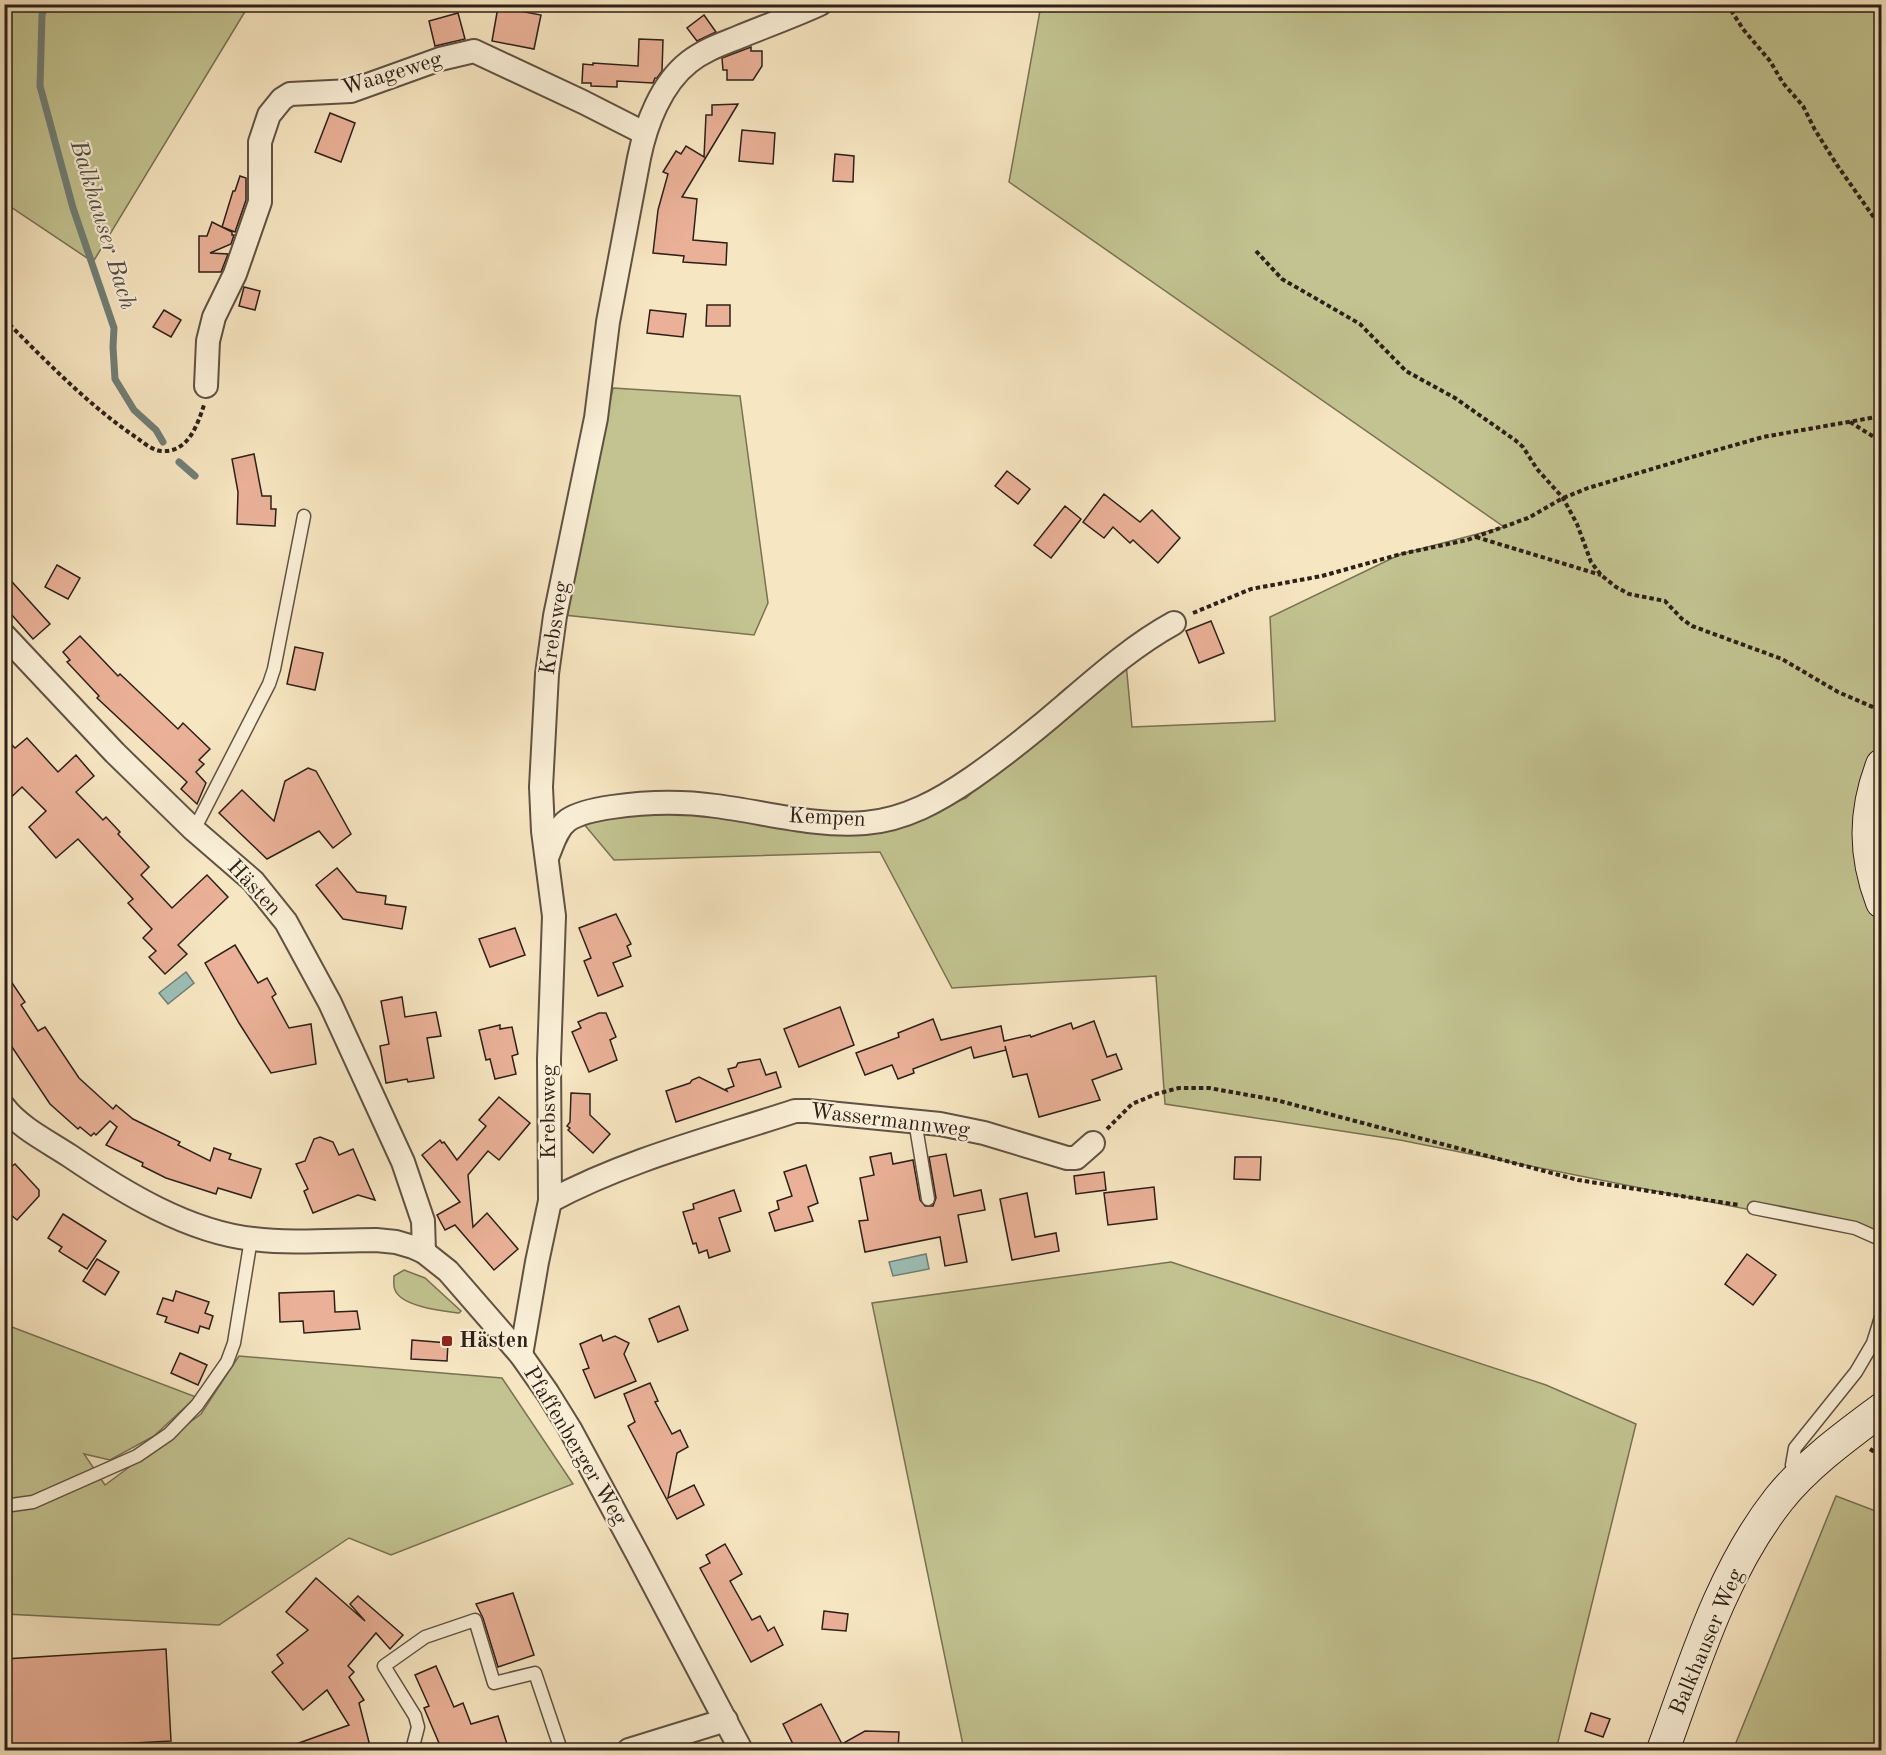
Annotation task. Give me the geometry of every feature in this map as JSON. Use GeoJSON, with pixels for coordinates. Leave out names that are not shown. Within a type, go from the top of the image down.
{"type":"FeatureCollection","features":[{"type":"Feature","properties":{"kind":"main road"},"geometry":{"type":"LineString","coordinates":[[1881,765],[1871,803],[1868,829],[1870,865],[1881,902]]}},
{"type":"Feature","properties":{"kind":"main road","name":"Balkhauser Weg"},"geometry":{"type":"LineString","coordinates":[[1664,1750],[1701,1646],[1731,1578],[1762,1525],[1779,1499],[1798,1479],[1881,1409]]}},
{"type":"Feature","properties":{"kind":"street","name":"Krebsweg"},"geometry":{"type":"LineString","coordinates":[[521,1355],[550,1201],[549,1059],[554,916],[548,855],[543,831],[541,787],[543,726],[551,644],[596,418],[608,322],[644,133],[676,74],[691,60],[714,47],[820,4]]}},
{"type":"Feature","properties":{"kind":"street","name":"Waageweg"},"geometry":{"type":"LineString","coordinates":[[206,386],[208,341],[214,317],[235,274],[260,202],[261,135],[269,115],[286,96],[301,92],[351,91],[440,59],[474,51],[644,133]]}},
{"type":"Feature","properties":{"kind":"street","name":"Kempen"},"geometry":{"type":"LineString","coordinates":[[548,855],[558,831],[568,820],[587,813],[628,804],[651,802],[714,806],[832,823],[866,823],[914,811],[934,802],[988,766],[1120,658],[1150,636],[1174,623]]}},
{"type":"Feature","properties":{"kind":"street","name":"Hästen"},"geometry":{"type":"LineString","coordinates":[[4,635],[116,753],[194,830],[253,881],[286,922],[330,1003],[403,1161],[423,1221],[424,1252]]}},
{"type":"Feature","properties":{"kind":"street","name":"Pfaffenberger Weg"},"geometry":{"type":"LineString","coordinates":[[4,1107],[25,1126],[100,1177],[143,1201],[202,1226],[251,1239],[396,1242],[424,1252],[448,1270],[521,1355],[548,1392],[570,1429],[741,1750]]}},
{"type":"Feature","properties":{"kind":"street","name":"Wassermannweg"},"geometry":{"type":"LineString","coordinates":[[550,1201],[576,1187],[615,1171],[795,1111],[915,1121],[984,1132],[1067,1158],[1076,1158],[1093,1143]]}},
{"type":"Feature","properties":{"kind":"street"},"geometry":{"type":"LineString","coordinates":[[629,1750],[726,1720]]}},
{"type":"Feature","properties":{"kind":"lane"},"geometry":{"type":"LineString","coordinates":[[194,830],[269,684],[274,669],[304,516]]}},
{"type":"Feature","properties":{"kind":"lane"},"geometry":{"type":"LineString","coordinates":[[915,1121],[928,1199]]}},
{"type":"Feature","properties":{"kind":"lane"},"geometry":{"type":"LineString","coordinates":[[1754,1208],[1855,1228],[1881,1240]]}},
{"type":"Feature","properties":{"kind":"lane"},"geometry":{"type":"LineString","coordinates":[[4,1506],[33,1502],[137,1456],[169,1434],[197,1406],[227,1362],[234,1343],[251,1239]]}},
{"type":"Feature","properties":{"kind":"lane"},"geometry":{"type":"LineString","coordinates":[[1798,1479],[1792,1465],[1796,1448],[1856,1372],[1873,1342],[1881,1314]]}},
{"type":"Feature","properties":{"kind":"lane"},"geometry":{"type":"LineString","coordinates":[[412,1750],[418,1727],[415,1716],[384,1666],[425,1637],[475,1620],[494,1683],[535,1673],[561,1750]]}},
{"type":"Feature","properties":{"kind":"path"},"geometry":{"type":"LineString","coordinates":[[1727,4],[1743,29],[1770,61],[1783,83],[1803,106],[1837,165],[1881,229]]}},
{"type":"Feature","properties":{"kind":"path"},"geometry":{"type":"LineString","coordinates":[[1256,251],[1282,279],[1360,324],[1406,370],[1455,398],[1523,447],[1537,469],[1563,498],[1577,524],[1591,562],[1601,575],[1616,587],[1629,594],[1665,602],[1682,620],[1692,626],[1782,659],[1838,692],[1881,711]]}},
{"type":"Feature","properties":{"kind":"path"},"geometry":{"type":"LineString","coordinates":[[4,319],[96,407],[116,424],[154,449],[170,450],[190,439],[204,406],[206,386]]}},
{"type":"Feature","properties":{"kind":"path"},"geometry":{"type":"LineString","coordinates":[[1174,623],[1251,589],[1322,576],[1401,554],[1476,537],[1528,518],[1563,498],[1624,476],[1763,437],[1881,416]]}},
{"type":"Feature","properties":{"kind":"path"},"geometry":{"type":"LineString","coordinates":[[1850,422],[1881,442]]}},
{"type":"Feature","properties":{"kind":"path"},"geometry":{"type":"LineString","coordinates":[[1476,537],[1601,575]]}},
{"type":"Feature","properties":{"kind":"path"},"geometry":{"type":"LineString","coordinates":[[1093,1143],[1132,1104],[1167,1090],[1209,1088],[1276,1100],[1578,1179],[1754,1208]]}},
{"type":"Feature","properties":{"kind":"green space"},"geometry":{"type":"Polygon","coordinates":[[[4,5],[249,5],[93,262],[5,203],[4,5]]]}},
{"type":"Feature","properties":{"kind":"green space"},"geometry":{"type":"Polygon","coordinates":[[[1041,5],[1881,5],[1881,1236],[1400,1140],[1165,1104],[1156,976],[952,988],[880,852],[614,860],[583,823],[673,808],[891,826],[966,798],[1015,752],[1126,663],[1132,727],[1275,721],[1270,617],[1401,554],[1504,527],[1009,182],[1041,5]]]}},
{"type":"Feature","properties":{"kind":"green space"},"geometry":{"type":"Polygon","coordinates":[[[613,388],[740,396],[768,603],[754,635],[564,615],[613,388]]]}},
{"type":"Feature","properties":{"kind":"green space"},"geometry":{"type":"Polygon","coordinates":[[[1171,1262],[1546,1385],[1636,1424],[1556,1750],[964,1750],[872,1303],[1171,1262]]]}},
{"type":"Feature","properties":{"kind":"green space"},"geometry":{"type":"Polygon","coordinates":[[[404,1270],[425,1278],[461,1311],[459,1313],[424,1307],[399,1296],[394,1288],[394,1276],[404,1270]]]}},
{"type":"Feature","properties":{"kind":"green space"},"geometry":{"type":"Polygon","coordinates":[[[4,1324],[196,1397],[154,1436],[110,1460],[84,1454],[105,1485],[201,1414],[239,1356],[502,1378],[573,1484],[391,1555],[349,1538],[219,1625],[5,1614],[4,1324]]]}},
{"type":"Feature","properties":{"kind":"green space"},"geometry":{"type":"Polygon","coordinates":[[[1836,1496],[1881,1513],[1881,1750],[1733,1750],[1836,1496]]]}},
{"type":"Feature","properties":{"kind":"water"},"geometry":{"type":"Polygon","coordinates":[[[186,972],[194,983],[168,1004],[159,993],[186,972]]]}},
{"type":"Feature","properties":{"kind":"water"},"geometry":{"type":"Polygon","coordinates":[[[926,1254],[929,1269],[893,1276],[889,1262],[926,1254]]]}},
{"type":"Feature","properties":{"kind":"building"},"geometry":{"type":"Polygon","coordinates":[[[498,7],[541,15],[534,49],[492,41],[498,7]]]}},
{"type":"Feature","properties":{"kind":"building"},"geometry":{"type":"Polygon","coordinates":[[[458,13],[465,39],[435,46],[429,21],[458,13]]]}},
{"type":"Feature","properties":{"kind":"building"},"geometry":{"type":"Polygon","coordinates":[[[704,15],[716,32],[697,41],[687,28],[704,15]]]}},
{"type":"Feature","properties":{"kind":"building"},"geometry":{"type":"Polygon","coordinates":[[[639,39],[663,40],[662,71],[653,83],[617,81],[617,87],[591,86],[591,83],[582,83],[583,64],[638,66],[639,39]]]}},
{"type":"Feature","properties":{"kind":"building"},"geometry":{"type":"Polygon","coordinates":[[[751,47],[751,51],[762,51],[762,66],[753,80],[727,80],[727,70],[723,70],[722,58],[751,47]]]}},
{"type":"Feature","properties":{"kind":"building"},"geometry":{"type":"Polygon","coordinates":[[[738,104],[682,197],[697,199],[693,240],[727,243],[726,265],[683,262],[684,256],[653,253],[658,210],[668,174],[663,172],[676,151],[681,154],[686,146],[704,157],[706,115],[712,115],[712,105],[738,104]]]}},
{"type":"Feature","properties":{"kind":"building"},"geometry":{"type":"Polygon","coordinates":[[[330,113],[355,123],[341,162],[315,152],[330,113]]]}},
{"type":"Feature","properties":{"kind":"building"},"geometry":{"type":"Polygon","coordinates":[[[742,130],[775,133],[773,164],[739,161],[742,130]]]}},
{"type":"Feature","properties":{"kind":"building"},"geometry":{"type":"Polygon","coordinates":[[[835,154],[854,156],[853,182],[833,181],[835,154]]]}},
{"type":"Feature","properties":{"kind":"building"},"geometry":{"type":"Polygon","coordinates":[[[240,176],[246,178],[246,200],[235,232],[222,227],[240,176]]]}},
{"type":"Feature","properties":{"kind":"building"},"geometry":{"type":"Polygon","coordinates":[[[212,222],[234,235],[231,244],[210,253],[228,254],[221,272],[199,272],[199,236],[207,236],[212,222]]]}},
{"type":"Feature","properties":{"kind":"building"},"geometry":{"type":"Polygon","coordinates":[[[244,287],[260,291],[255,310],[239,306],[244,287]]]}},
{"type":"Feature","properties":{"kind":"building"},"geometry":{"type":"Polygon","coordinates":[[[707,305],[730,305],[730,326],[706,326],[707,305]]]}},
{"type":"Feature","properties":{"kind":"building"},"geometry":{"type":"Polygon","coordinates":[[[164,310],[181,320],[171,337],[153,327],[164,310]]]}},
{"type":"Feature","properties":{"kind":"building"},"geometry":{"type":"Polygon","coordinates":[[[650,310],[686,314],[683,337],[647,333],[650,310]]]}},
{"type":"Feature","properties":{"kind":"building"},"geometry":{"type":"Polygon","coordinates":[[[254,454],[262,496],[271,496],[271,509],[276,509],[275,526],[237,524],[238,492],[232,459],[254,454]]]}},
{"type":"Feature","properties":{"kind":"building"},"geometry":{"type":"Polygon","coordinates":[[[1007,471],[1030,489],[1018,504],[995,486],[1007,471]]]}},
{"type":"Feature","properties":{"kind":"building"},"geometry":{"type":"Polygon","coordinates":[[[1104,494],[1140,522],[1152,510],[1180,538],[1158,563],[1133,540],[1130,543],[1113,527],[1104,538],[1083,522],[1104,494]]]}},
{"type":"Feature","properties":{"kind":"building"},"geometry":{"type":"Polygon","coordinates":[[[1065,506],[1081,519],[1051,558],[1034,545],[1065,506]]]}},
{"type":"Feature","properties":{"kind":"building"},"geometry":{"type":"Polygon","coordinates":[[[57,565],[80,578],[68,599],[45,587],[57,565]]]}},
{"type":"Feature","properties":{"kind":"building"},"geometry":{"type":"Polygon","coordinates":[[[4,573],[50,624],[33,639],[4,606],[4,573]]]}},
{"type":"Feature","properties":{"kind":"building"},"geometry":{"type":"Polygon","coordinates":[[[1211,621],[1224,653],[1199,663],[1186,631],[1211,621]]]}},
{"type":"Feature","properties":{"kind":"building"},"geometry":{"type":"Polygon","coordinates":[[[80,636],[118,676],[120,674],[178,729],[183,723],[210,749],[199,760],[204,764],[196,772],[206,783],[197,804],[181,789],[187,782],[97,698],[99,696],[67,662],[70,660],[63,652],[80,636]]]}},
{"type":"Feature","properties":{"kind":"building"},"geometry":{"type":"Polygon","coordinates":[[[295,647],[323,653],[315,690],[287,684],[295,647]]]}},
{"type":"Feature","properties":{"kind":"building"},"geometry":{"type":"Polygon","coordinates":[[[4,737],[15,748],[27,738],[58,772],[76,755],[94,776],[76,792],[103,820],[106,817],[120,832],[118,834],[149,867],[141,875],[172,908],[207,875],[228,897],[178,945],[187,954],[165,974],[149,957],[156,951],[143,938],[152,929],[128,903],[133,899],[78,839],[56,858],[29,827],[46,811],[22,787],[4,804],[4,737]]]}},
{"type":"Feature","properties":{"kind":"building"},"geometry":{"type":"Polygon","coordinates":[[[308,768],[316,771],[351,834],[333,848],[319,831],[267,859],[219,813],[242,790],[274,821],[285,781],[308,768]]]}},
{"type":"Feature","properties":{"kind":"building"},"geometry":{"type":"Polygon","coordinates":[[[337,868],[357,892],[386,896],[385,904],[406,907],[402,929],[343,919],[316,885],[337,868]]]}},
{"type":"Feature","properties":{"kind":"building"},"geometry":{"type":"Polygon","coordinates":[[[616,914],[631,944],[627,946],[631,956],[613,963],[623,986],[598,996],[584,961],[591,958],[579,928],[616,914]]]}},
{"type":"Feature","properties":{"kind":"building"},"geometry":{"type":"Polygon","coordinates":[[[515,928],[525,955],[490,967],[479,939],[515,928]]]}},
{"type":"Feature","properties":{"kind":"building"},"geometry":{"type":"Polygon","coordinates":[[[235,945],[258,983],[267,978],[276,994],[272,997],[289,1028],[311,1024],[316,1064],[271,1073],[205,963],[235,945]]]}},
{"type":"Feature","properties":{"kind":"building"},"geometry":{"type":"Polygon","coordinates":[[[4,971],[25,1002],[21,1005],[38,1031],[45,1027],[79,1078],[113,1109],[116,1105],[133,1119],[180,1142],[178,1145],[210,1161],[214,1148],[231,1154],[229,1159],[261,1169],[251,1198],[218,1188],[216,1194],[166,1178],[142,1166],[143,1163],[106,1145],[117,1127],[110,1121],[96,1135],[94,1133],[91,1136],[80,1127],[78,1129],[50,1104],[4,1035],[4,971]]]}},
{"type":"Feature","properties":{"kind":"building"},"geometry":{"type":"Polygon","coordinates":[[[402,997],[405,1017],[436,1012],[441,1036],[427,1038],[434,1078],[408,1082],[407,1079],[386,1083],[380,1046],[389,1044],[381,1001],[402,997]]]}},
{"type":"Feature","properties":{"kind":"building"},"geometry":{"type":"Polygon","coordinates":[[[840,1007],[854,1045],[799,1067],[784,1029],[840,1007]]]}},
{"type":"Feature","properties":{"kind":"building"},"geometry":{"type":"Polygon","coordinates":[[[599,1013],[606,1013],[616,1037],[610,1040],[617,1060],[589,1072],[572,1032],[581,1028],[578,1022],[599,1013]]]}},
{"type":"Feature","properties":{"kind":"building"},"geometry":{"type":"Polygon","coordinates":[[[933,1019],[941,1040],[1001,1026],[1004,1041],[1030,1035],[1031,1037],[1071,1023],[1073,1029],[1094,1021],[1107,1057],[1116,1054],[1122,1069],[1092,1080],[1100,1100],[1039,1117],[1027,1074],[1013,1077],[1005,1046],[1006,1050],[974,1058],[971,1047],[913,1069],[914,1073],[898,1079],[892,1065],[865,1075],[856,1053],[899,1037],[898,1033],[933,1019]]]}},
{"type":"Feature","properties":{"kind":"building"},"geometry":{"type":"Polygon","coordinates":[[[500,1025],[500,1029],[512,1027],[518,1054],[512,1056],[516,1074],[495,1079],[490,1059],[486,1060],[479,1030],[500,1025]]]}},
{"type":"Feature","properties":{"kind":"building"},"geometry":{"type":"Polygon","coordinates":[[[760,1059],[766,1075],[776,1072],[781,1087],[676,1122],[666,1091],[690,1083],[699,1077],[727,1091],[726,1089],[734,1086],[728,1069],[736,1067],[738,1063],[760,1059]]]}},
{"type":"Feature","properties":{"kind":"building"},"geometry":{"type":"Polygon","coordinates":[[[571,1093],[590,1094],[590,1115],[610,1134],[593,1153],[568,1130],[570,1128],[567,1126],[570,1122],[571,1093]]]}},
{"type":"Feature","properties":{"kind":"building"},"geometry":{"type":"Polygon","coordinates":[[[499,1097],[530,1123],[499,1160],[488,1151],[468,1175],[473,1227],[487,1213],[518,1249],[494,1270],[455,1225],[445,1230],[437,1215],[460,1202],[422,1155],[440,1140],[457,1160],[486,1126],[479,1120],[499,1097]]]}},
{"type":"Feature","properties":{"kind":"building"},"geometry":{"type":"Polygon","coordinates":[[[320,1137],[333,1142],[339,1155],[353,1149],[375,1200],[358,1195],[313,1213],[304,1191],[308,1189],[296,1164],[305,1161],[314,1139],[320,1137]]]}},
{"type":"Feature","properties":{"kind":"building"},"geometry":{"type":"Polygon","coordinates":[[[891,1153],[893,1164],[913,1160],[920,1200],[925,1206],[933,1206],[936,1198],[929,1157],[946,1154],[954,1196],[981,1190],[985,1210],[958,1215],[967,1262],[945,1266],[940,1237],[865,1252],[859,1221],[868,1220],[860,1178],[874,1175],[870,1157],[891,1153]]]}},
{"type":"Feature","properties":{"kind":"building"},"geometry":{"type":"Polygon","coordinates":[[[1235,1157],[1261,1157],[1260,1180],[1234,1179],[1235,1157]]]}},
{"type":"Feature","properties":{"kind":"building"},"geometry":{"type":"Polygon","coordinates":[[[15,1164],[39,1190],[39,1196],[17,1220],[4,1209],[4,1172],[15,1164]]]}},
{"type":"Feature","properties":{"kind":"building"},"geometry":{"type":"Polygon","coordinates":[[[806,1165],[818,1203],[808,1207],[813,1221],[775,1231],[769,1213],[779,1209],[777,1201],[792,1196],[784,1172],[806,1165]]]}},
{"type":"Feature","properties":{"kind":"building"},"geometry":{"type":"Polygon","coordinates":[[[1104,1172],[1106,1190],[1076,1194],[1074,1176],[1104,1172]]]}},
{"type":"Feature","properties":{"kind":"building"},"geometry":{"type":"Polygon","coordinates":[[[1154,1187],[1157,1219],[1108,1225],[1104,1193],[1154,1187]]]}},
{"type":"Feature","properties":{"kind":"building"},"geometry":{"type":"Polygon","coordinates":[[[734,1190],[741,1211],[719,1218],[730,1251],[709,1258],[707,1250],[699,1253],[696,1243],[693,1244],[683,1212],[694,1209],[693,1204],[734,1190]]]}},
{"type":"Feature","properties":{"kind":"building"},"geometry":{"type":"Polygon","coordinates":[[[1027,1193],[1035,1237],[1056,1233],[1059,1251],[1012,1260],[1000,1199],[1027,1193]]]}},
{"type":"Feature","properties":{"kind":"building"},"geometry":{"type":"Polygon","coordinates":[[[63,1214],[106,1241],[87,1269],[59,1251],[62,1247],[48,1238],[63,1214]]]}},
{"type":"Feature","properties":{"kind":"building"},"geometry":{"type":"Polygon","coordinates":[[[1747,1254],[1776,1275],[1753,1305],[1725,1284],[1747,1254]]]}},
{"type":"Feature","properties":{"kind":"building"},"geometry":{"type":"Polygon","coordinates":[[[97,1259],[119,1272],[105,1295],[83,1281],[97,1259]]]}},
{"type":"Feature","properties":{"kind":"building"},"geometry":{"type":"Polygon","coordinates":[[[176,1291],[209,1302],[205,1313],[213,1316],[209,1329],[200,1326],[198,1333],[165,1322],[167,1317],[157,1314],[163,1298],[173,1301],[176,1291]]]}},
{"type":"Feature","properties":{"kind":"building"},"geometry":{"type":"Polygon","coordinates":[[[334,1291],[335,1312],[357,1311],[360,1329],[304,1333],[303,1321],[280,1322],[279,1293],[334,1291]]]}},
{"type":"Feature","properties":{"kind":"building"},"geometry":{"type":"Polygon","coordinates":[[[679,1306],[688,1330],[658,1342],[649,1319],[679,1306]]]}},
{"type":"Feature","properties":{"kind":"building"},"geometry":{"type":"Polygon","coordinates":[[[601,1335],[603,1341],[615,1336],[629,1343],[624,1354],[636,1381],[595,1398],[583,1370],[589,1368],[580,1344],[601,1335]]]}},
{"type":"Feature","properties":{"kind":"building"},"geometry":{"type":"Polygon","coordinates":[[[412,1340],[448,1343],[447,1361],[411,1359],[412,1340]]]}},
{"type":"Feature","properties":{"kind":"building"},"geometry":{"type":"Polygon","coordinates":[[[180,1353],[207,1365],[198,1385],[171,1373],[180,1353]]]}},
{"type":"Feature","properties":{"kind":"building"},"geometry":{"type":"Polygon","coordinates":[[[650,1383],[658,1401],[655,1402],[672,1434],[680,1430],[688,1447],[677,1453],[668,1498],[694,1485],[704,1505],[677,1519],[628,1426],[635,1422],[624,1394],[650,1383]]]}},
{"type":"Feature","properties":{"kind":"building"},"geometry":{"type":"Polygon","coordinates":[[[725,1544],[742,1574],[730,1581],[752,1620],[760,1616],[768,1631],[774,1627],[783,1645],[751,1662],[700,1568],[710,1563],[706,1555],[725,1544]]]}},
{"type":"Feature","properties":{"kind":"building"},"geometry":{"type":"Polygon","coordinates":[[[316,1578],[365,1621],[350,1604],[358,1596],[403,1635],[390,1649],[376,1633],[348,1666],[354,1672],[349,1677],[364,1700],[359,1703],[371,1750],[286,1750],[285,1748],[349,1725],[327,1690],[303,1710],[272,1672],[283,1663],[277,1655],[308,1630],[286,1612],[316,1578]]]}},
{"type":"Feature","properties":{"kind":"building"},"geometry":{"type":"Polygon","coordinates":[[[513,1593],[534,1655],[498,1667],[483,1618],[476,1604],[513,1593]]]}},
{"type":"Feature","properties":{"kind":"building"},"geometry":{"type":"Polygon","coordinates":[[[824,1611],[848,1614],[846,1631],[822,1629],[824,1611]]]}},
{"type":"Feature","properties":{"kind":"building"},"geometry":{"type":"Polygon","coordinates":[[[166,1649],[171,1741],[4,1750],[4,1659],[166,1649]]]}},
{"type":"Feature","properties":{"kind":"building"},"geometry":{"type":"Polygon","coordinates":[[[436,1666],[454,1707],[463,1703],[471,1724],[498,1716],[509,1750],[442,1750],[424,1708],[429,1706],[415,1675],[436,1666]]]}},
{"type":"Feature","properties":{"kind":"building"},"geometry":{"type":"Polygon","coordinates":[[[821,1704],[842,1744],[865,1731],[899,1732],[898,1750],[796,1750],[783,1724],[821,1704]]]}},
{"type":"Feature","properties":{"kind":"building"},"geometry":{"type":"Polygon","coordinates":[[[1591,1713],[1610,1719],[1603,1737],[1585,1731],[1591,1713]]]}},
{"type":"Feature","properties":{"kind":"waterway","name":"Balkhauser Bach"},"geometry":{"type":"LineString","coordinates":[[46,4],[42,15],[40,86],[73,208],[114,328],[115,379],[134,410],[156,430],[163,442]]}},
{"type":"Feature","properties":{"kind":"waterway","name":"Balkhauser Bach"},"geometry":{"type":"LineString","coordinates":[[179,462],[195,476]]}},
{"type":"Feature","properties":{"kind":"place","name":"Hästen"},"geometry":{"type":"Point","coordinates":[447,1341]}}]}
